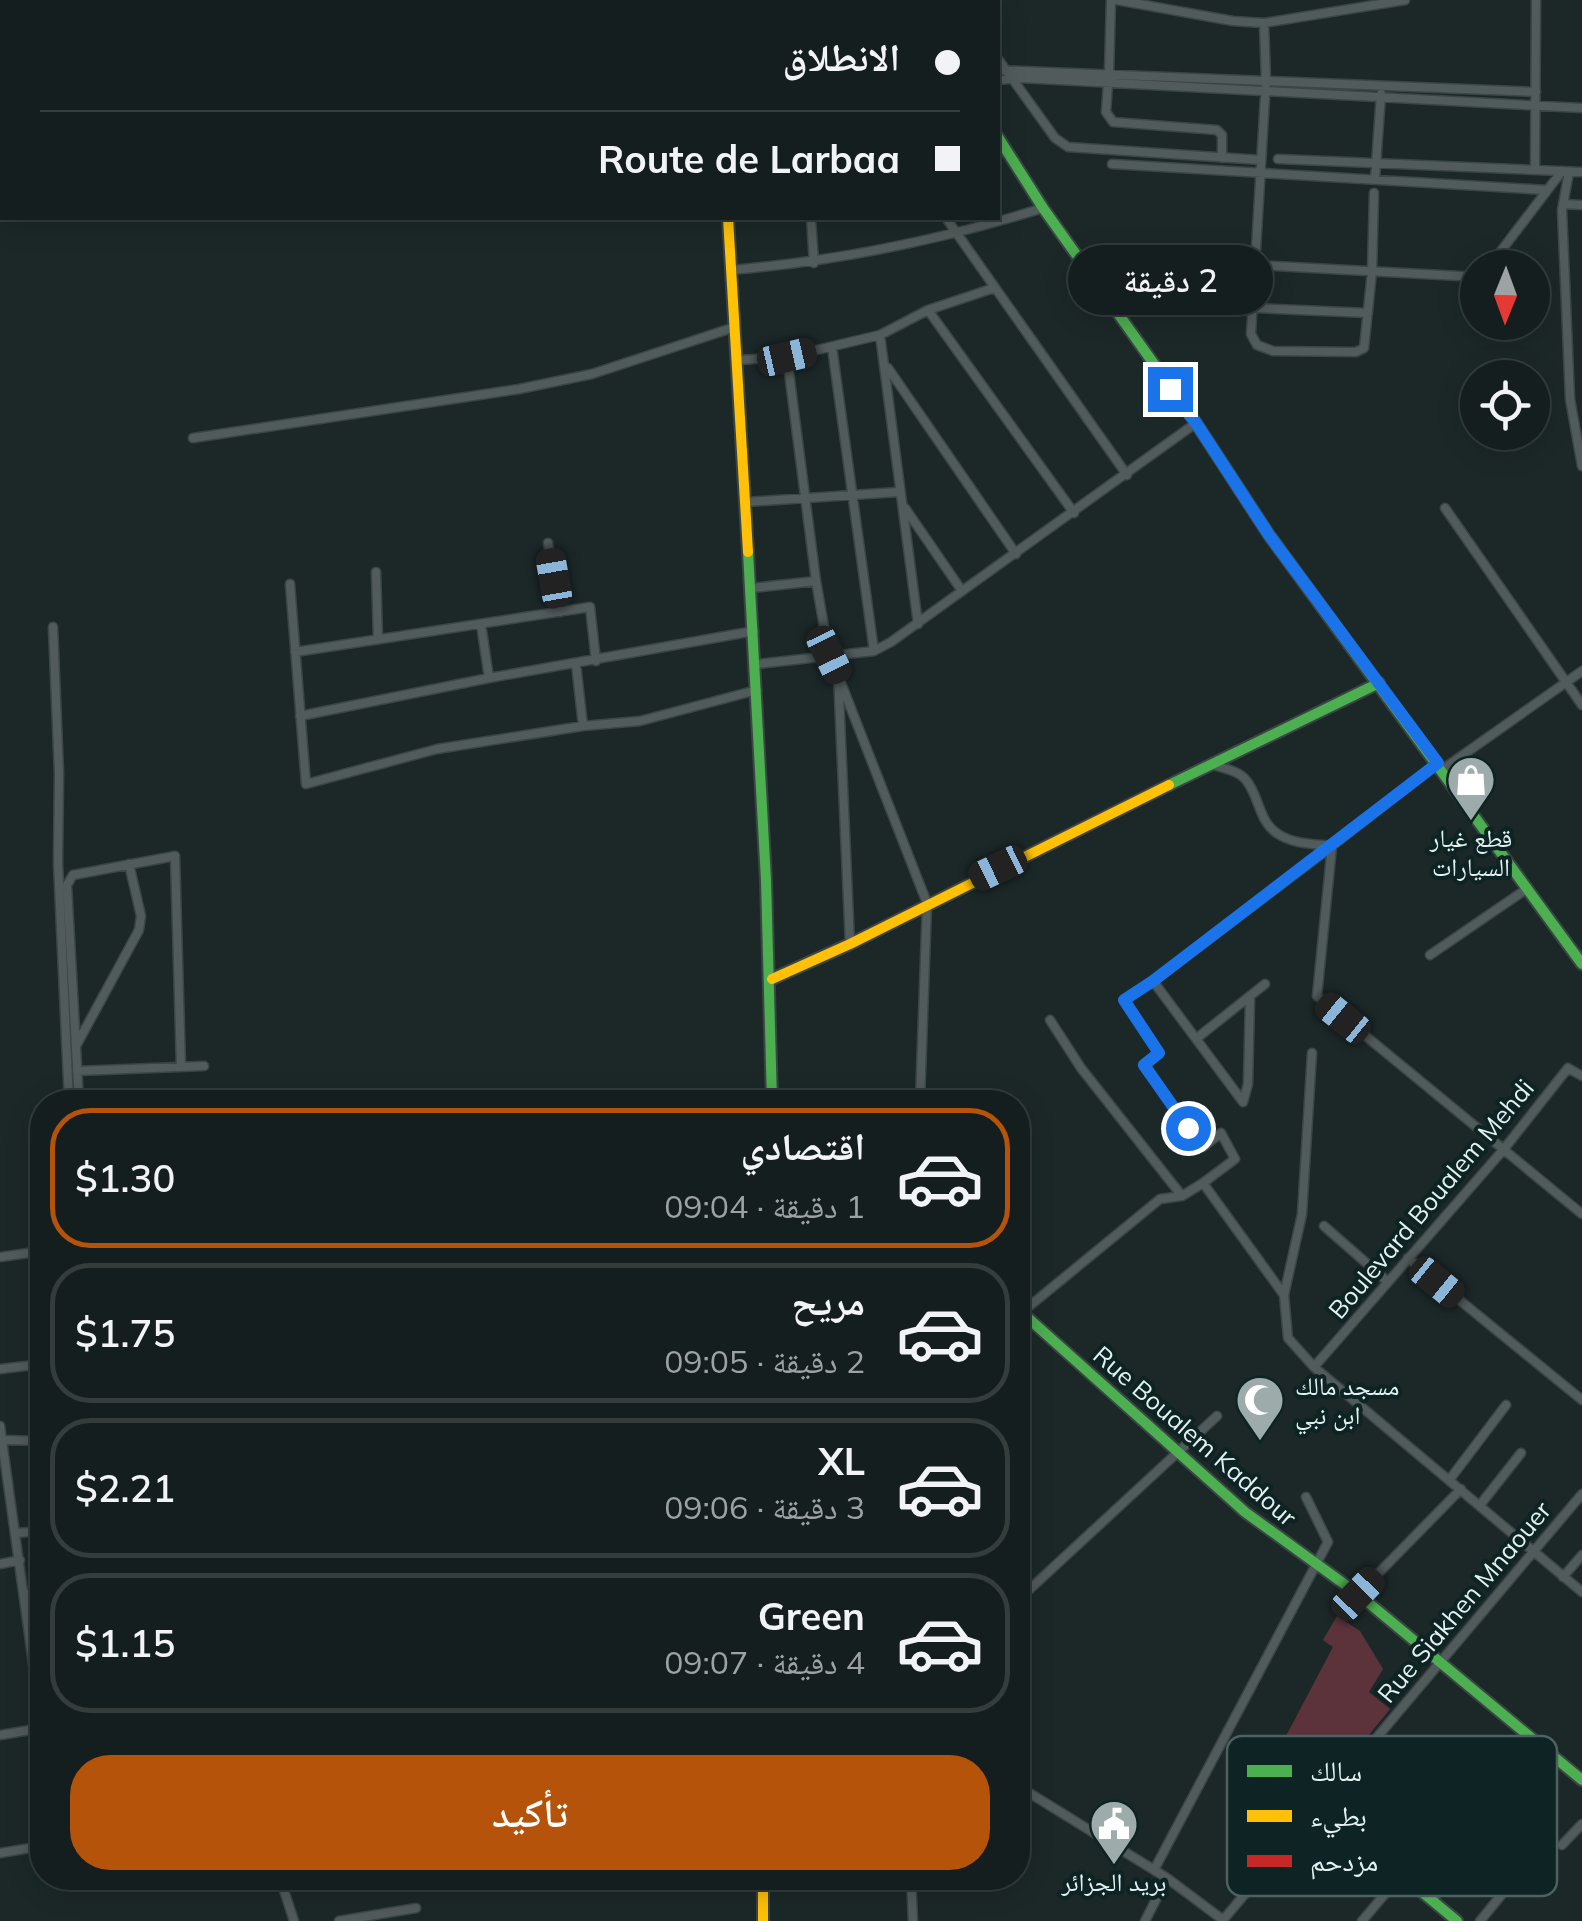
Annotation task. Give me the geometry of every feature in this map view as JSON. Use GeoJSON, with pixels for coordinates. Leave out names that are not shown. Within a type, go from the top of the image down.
{"type":"FeatureCollection","features":[{"type":"Feature","properties":{"kind":"street"},"geometry":{"type":"LineString","coordinates":[[1222,158],[1222,135],[1217,130],[1112,122],[1106,112],[1114,0],[1264,23],[1404,0]]}},
{"type":"Feature","properties":{"kind":"street"},"geometry":{"type":"LineString","coordinates":[[1535,170],[1536,0]]}},
{"type":"Feature","properties":{"kind":"street"},"geometry":{"type":"LineString","coordinates":[[1264,23],[1266,85],[1253,340],[1266,350],[1361,351],[1366,343],[1372,272],[1374,194]]}},
{"type":"Feature","properties":{"kind":"street"},"geometry":{"type":"LineString","coordinates":[[1001,70],[1582,108]]}},
{"type":"Feature","properties":{"kind":"street"},"geometry":{"type":"LineString","coordinates":[[1001,70],[1012,78],[1055,138],[1068,147],[1261,160]]}},
{"type":"Feature","properties":{"kind":"street"},"geometry":{"type":"LineString","coordinates":[[1000,80],[1108,77]]}},
{"type":"Feature","properties":{"kind":"street"},"geometry":{"type":"LineString","coordinates":[[1266,85],[1536,92]]}},
{"type":"Feature","properties":{"kind":"street"},"geometry":{"type":"LineString","coordinates":[[1375,179],[1381,85]]}},
{"type":"Feature","properties":{"kind":"street"},"geometry":{"type":"LineString","coordinates":[[1000,139],[1043,208],[1196,423],[1269,535],[1582,964]]}},
{"type":"Feature","properties":{"kind":"street"},"geometry":{"type":"LineString","coordinates":[[1278,159],[1582,172]]}},
{"type":"Feature","properties":{"kind":"street"},"geometry":{"type":"LineString","coordinates":[[1112,164],[1547,190]]}},
{"type":"Feature","properties":{"kind":"street"},"geometry":{"type":"LineString","coordinates":[[1502,250],[1565,171]]}},
{"type":"Feature","properties":{"kind":"street"},"geometry":{"type":"LineString","coordinates":[[1565,171],[1570,399],[1582,466]]}},
{"type":"Feature","properties":{"kind":"street"},"geometry":{"type":"LineString","coordinates":[[1563,204],[1582,205]]}},
{"type":"Feature","properties":{"kind":"street"},"geometry":{"type":"LineString","coordinates":[[731,270],[814,263],[958,234],[1043,208]]}},
{"type":"Feature","properties":{"kind":"street"},"geometry":{"type":"LineString","coordinates":[[728,220],[758,664],[774,1090]]}},
{"type":"Feature","properties":{"kind":"street"},"geometry":{"type":"LineString","coordinates":[[811,220],[814,263]]}},
{"type":"Feature","properties":{"kind":"street"},"geometry":{"type":"LineString","coordinates":[[948,220],[1127,475]]}},
{"type":"Feature","properties":{"kind":"street"},"geometry":{"type":"LineString","coordinates":[[973,220],[978,229]]}},
{"type":"Feature","properties":{"kind":"street"},"geometry":{"type":"LineString","coordinates":[[1255,264],[1460,276]]}},
{"type":"Feature","properties":{"kind":"street"},"geometry":{"type":"LineString","coordinates":[[738,360],[787,357],[880,336],[928,310],[994,288]]}},
{"type":"Feature","properties":{"kind":"street"},"geometry":{"type":"LineString","coordinates":[[1253,308],[1368,313]]}},
{"type":"Feature","properties":{"kind":"street"},"geometry":{"type":"LineString","coordinates":[[928,310],[1074,513]]}},
{"type":"Feature","properties":{"kind":"street"},"geometry":{"type":"LineString","coordinates":[[194,438],[519,389],[592,374],[735,328]]}},
{"type":"Feature","properties":{"kind":"street"},"geometry":{"type":"LineString","coordinates":[[880,336],[898,492],[962,592]]}},
{"type":"Feature","properties":{"kind":"street"},"geometry":{"type":"LineString","coordinates":[[832,347],[874,651]]}},
{"type":"Feature","properties":{"kind":"street"},"geometry":{"type":"LineString","coordinates":[[787,357],[829,655],[927,903],[920,1090]]}},
{"type":"Feature","properties":{"kind":"street"},"geometry":{"type":"LineString","coordinates":[[886,366],[1016,554]]}},
{"type":"Feature","properties":{"kind":"street"},"geometry":{"type":"LineString","coordinates":[[1570,399],[1582,393]]}},
{"type":"Feature","properties":{"kind":"street"},"geometry":{"type":"LineString","coordinates":[[758,664],[874,651],[918,624],[1196,423]]}},
{"type":"Feature","properties":{"kind":"street"},"geometry":{"type":"LineString","coordinates":[[746,502],[898,492]]}},
{"type":"Feature","properties":{"kind":"street"},"geometry":{"type":"LineString","coordinates":[[905,508],[918,624]]}},
{"type":"Feature","properties":{"kind":"street"},"geometry":{"type":"LineString","coordinates":[[1445,508],[1582,705]]}},
{"type":"Feature","properties":{"kind":"street"},"geometry":{"type":"LineString","coordinates":[[548,543],[560,612]]}},
{"type":"Feature","properties":{"kind":"street"},"geometry":{"type":"LineString","coordinates":[[376,572],[378,639]]}},
{"type":"Feature","properties":{"kind":"street"},"geometry":{"type":"LineString","coordinates":[[752,588],[816,580]]}},
{"type":"Feature","properties":{"kind":"street"},"geometry":{"type":"LineString","coordinates":[[290,584],[306,784],[438,749],[583,726],[640,722],[757,690]]}},
{"type":"Feature","properties":{"kind":"street"},"geometry":{"type":"LineString","coordinates":[[295,652],[590,607],[596,661]]}},
{"type":"Feature","properties":{"kind":"street"},"geometry":{"type":"LineString","coordinates":[[482,624],[490,678]]}},
{"type":"Feature","properties":{"kind":"street"},"geometry":{"type":"LineString","coordinates":[[53,627],[68,1090]]}},
{"type":"Feature","properties":{"kind":"street"},"geometry":{"type":"LineString","coordinates":[[300,716],[754,631]]}},
{"type":"Feature","properties":{"kind":"street"},"geometry":{"type":"LineString","coordinates":[[576,664],[583,726]]}},
{"type":"Feature","properties":{"kind":"street"},"geometry":{"type":"LineString","coordinates":[[1030,1302],[1160,1199],[1182,1196],[1236,1159],[1221,1133],[1203,1147],[1144,1065],[1159,1053],[1124,1000],[1440,766],[1582,672]]}},
{"type":"Feature","properties":{"kind":"street"},"geometry":{"type":"LineString","coordinates":[[838,674],[850,944]]}},
{"type":"Feature","properties":{"kind":"street"},"geometry":{"type":"LineString","coordinates":[[772,979],[1379,683]]}},
{"type":"Feature","properties":{"kind":"street"},"geometry":{"type":"LineString","coordinates":[[1210,764],[1238,773],[1246,780],[1268,826],[1280,836],[1332,846]]}},
{"type":"Feature","properties":{"kind":"street"},"geometry":{"type":"LineString","coordinates":[[1332,846],[1316,996],[1582,1214]]}},
{"type":"Feature","properties":{"kind":"street"},"geometry":{"type":"LineString","coordinates":[[78,1090],[68,881],[73,875],[176,858],[181,1067]]}},
{"type":"Feature","properties":{"kind":"street"},"geometry":{"type":"LineString","coordinates":[[76,1046],[140,930],[141,916],[129,864]]}},
{"type":"Feature","properties":{"kind":"street"},"geometry":{"type":"LineString","coordinates":[[1430,955],[1528,888]]}},
{"type":"Feature","properties":{"kind":"street"},"geometry":{"type":"LineString","coordinates":[[1153,981],[1243,1102],[1248,1084],[1250,998]]}},
{"type":"Feature","properties":{"kind":"street"},"geometry":{"type":"LineString","coordinates":[[1197,1038],[1266,984]]}},
{"type":"Feature","properties":{"kind":"street"},"geometry":{"type":"LineString","coordinates":[[1050,1020],[1081,1068],[1182,1196]]}},
{"type":"Feature","properties":{"kind":"street"},"geometry":{"type":"LineString","coordinates":[[1312,1053],[1302,1214],[1284,1295],[1288,1338],[1314,1367],[1582,1592]]}},
{"type":"Feature","properties":{"kind":"street"},"geometry":{"type":"LineString","coordinates":[[77,1070],[204,1066]]}},
{"type":"Feature","properties":{"kind":"street","name":"Boulevard Boualem Mehdi"},"geometry":{"type":"LineString","coordinates":[[1314,1367],[1504,1150],[1568,1068],[1582,1076]]}},
{"type":"Feature","properties":{"kind":"street"},"geometry":{"type":"LineString","coordinates":[[1203,1184],[1284,1295]]}},
{"type":"Feature","properties":{"kind":"street"},"geometry":{"type":"LineString","coordinates":[[1324,1226],[1388,1282]]}},
{"type":"Feature","properties":{"kind":"street"},"geometry":{"type":"LineString","coordinates":[[0,1257],[30,1252]]}},
{"type":"Feature","properties":{"kind":"street"},"geometry":{"type":"LineString","coordinates":[[1408,1258],[1582,1400]]}},
{"type":"Feature","properties":{"kind":"street","name":"Rue Boualem Kaddour"},"geometry":{"type":"LineString","coordinates":[[1030,1321],[1245,1512],[1358,1594],[1528,1736]]}},
{"type":"Feature","properties":{"kind":"street"},"geometry":{"type":"LineString","coordinates":[[0,1369],[30,1365]]}},
{"type":"Feature","properties":{"kind":"street"},"geometry":{"type":"LineString","coordinates":[[1450,1479],[1506,1405]]}},
{"type":"Feature","properties":{"kind":"street"},"geometry":{"type":"LineString","coordinates":[[1030,1589],[1217,1416]]}},
{"type":"Feature","properties":{"kind":"street"},"geometry":{"type":"LineString","coordinates":[[0,1426],[30,1634]]}},
{"type":"Feature","properties":{"kind":"street"},"geometry":{"type":"LineString","coordinates":[[3,1445],[30,1442]]}},
{"type":"Feature","properties":{"kind":"street"},"geometry":{"type":"LineString","coordinates":[[1480,1505],[1521,1453]]}},
{"type":"Feature","properties":{"kind":"street"},"geometry":{"type":"LineString","coordinates":[[1358,1594],[1460,1489]]}},
{"type":"Feature","properties":{"kind":"street","name":"Rue Siakhen Mnaouer"},"geometry":{"type":"LineString","coordinates":[[1377,1736],[1582,1494]]}},
{"type":"Feature","properties":{"kind":"street"},"geometry":{"type":"LineString","coordinates":[[1154,1870],[1328,1542],[1306,1497]]}},
{"type":"Feature","properties":{"kind":"street"},"geometry":{"type":"LineString","coordinates":[[0,1509],[12,1506]]}},
{"type":"Feature","properties":{"kind":"street"},"geometry":{"type":"LineString","coordinates":[[16,1534],[30,1532]]}},
{"type":"Feature","properties":{"kind":"street"},"geometry":{"type":"LineString","coordinates":[[1564,1577],[1582,1555]]}},
{"type":"Feature","properties":{"kind":"street"},"geometry":{"type":"LineString","coordinates":[[0,1564],[20,1560]]}},
{"type":"Feature","properties":{"kind":"street"},"geometry":{"type":"LineString","coordinates":[[25,1595],[30,1594]]}},
{"type":"Feature","properties":{"kind":"street"},"geometry":{"type":"LineString","coordinates":[[0,1735],[30,1730]]}},
{"type":"Feature","properties":{"kind":"street","name":"Rue Boualem Kaddour"},"geometry":{"type":"LineString","coordinates":[[1557,1759],[1582,1780]]}},
{"type":"Feature","properties":{"kind":"street"},"geometry":{"type":"LineString","coordinates":[[1030,1793],[1167,1878],[1223,1920]]}},
{"type":"Feature","properties":{"kind":"street"},"geometry":{"type":"LineString","coordinates":[[1562,1845],[1582,1824]]}},
{"type":"Feature","properties":{"kind":"street"},"geometry":{"type":"LineString","coordinates":[[0,1853],[30,1848]]}},
{"type":"Feature","properties":{"kind":"street"},"geometry":{"type":"LineString","coordinates":[[1145,1921],[1167,1878]]}},
{"type":"Feature","properties":{"kind":"street"},"geometry":{"type":"LineString","coordinates":[[284,1890],[294,1921]]}},
{"type":"Feature","properties":{"kind":"street"},"geometry":{"type":"LineString","coordinates":[[763,1890],[763,1921]]}},
{"type":"Feature","properties":{"kind":"street"},"geometry":{"type":"LineString","coordinates":[[911,1890],[912,1921]]}},
{"type":"Feature","properties":{"kind":"street","name":"Rue Siakhen Mnaouer"},"geometry":{"type":"LineString","coordinates":[[1223,1920],[1243,1896]]}},
{"type":"Feature","properties":{"kind":"street"},"geometry":{"type":"LineString","coordinates":[[1362,1921],[1383,1896]]}},
{"type":"Feature","properties":{"kind":"street"},"geometry":{"type":"LineString","coordinates":[[1427,1896],[1457,1921]]}},
{"type":"Feature","properties":{"kind":"street"},"geometry":{"type":"LineString","coordinates":[[1432,1900],[1435,1896]]}},
{"type":"Feature","properties":{"kind":"street"},"geometry":{"type":"LineString","coordinates":[[1480,1921],[1501,1896]]}},
{"type":"Feature","properties":{"kind":"street"},"geometry":{"type":"LineString","coordinates":[[339,1921],[416,1908]]}},
{"type":"Feature","properties":{"kind":"shaded area"},"geometry":{"type":"Polygon","coordinates":[[[1337,1616],[1360,1631],[1383,1669],[1369,1692],[1390,1709],[1368,1736],[1286,1736],[1333,1647],[1323,1640],[1337,1616]]]}},
{"type":"Feature","properties":{"kind":"traffic: fast"},"geometry":{"type":"LineString","coordinates":[[1000,140],[1269,535],[1582,964]]}},
{"type":"Feature","properties":{"kind":"traffic: fast"},"geometry":{"type":"LineString","coordinates":[[748,552],[766,880],[772,1090]]}},
{"type":"Feature","properties":{"kind":"traffic: fast"},"geometry":{"type":"LineString","coordinates":[[1169,785],[1379,683]]}},
{"type":"Feature","properties":{"kind":"traffic: fast"},"geometry":{"type":"LineString","coordinates":[[1030,1320],[1245,1512],[1358,1594],[1529,1736]]}},
{"type":"Feature","properties":{"kind":"traffic: fast"},"geometry":{"type":"LineString","coordinates":[[1557,1759],[1582,1780]]}},
{"type":"Feature","properties":{"kind":"traffic: fast"},"geometry":{"type":"LineString","coordinates":[[1427,1896],[1457,1921]]}},
{"type":"Feature","properties":{"kind":"traffic: slow"},"geometry":{"type":"LineString","coordinates":[[728,220],[748,552]]}},
{"type":"Feature","properties":{"kind":"traffic: slow"},"geometry":{"type":"LineString","coordinates":[[772,979],[1169,785]]}},
{"type":"Feature","properties":{"kind":"traffic: slow"},"geometry":{"type":"LineString","coordinates":[[763,1890],[763,1921]]}},
{"type":"Feature","properties":{"kind":"place","name":"قطع غيار السيارات"},"geometry":{"type":"Point","coordinates":[1471,822]}},
{"type":"Feature","properties":{"kind":"place","name":"مسجد مالك ابن نبي"},"geometry":{"type":"Point","coordinates":[1260,1442]}},
{"type":"Feature","properties":{"kind":"place","name":"بريد الجزائر"},"geometry":{"type":"Point","coordinates":[1114,1866]}},
{"type":"Feature","properties":{"kind":"route"},"geometry":{"type":"LineString","coordinates":[[1170,389],[1269,535],[1438,763],[1124,1000],[1159,1053],[1144,1065],[1188,1128]]}}]}
